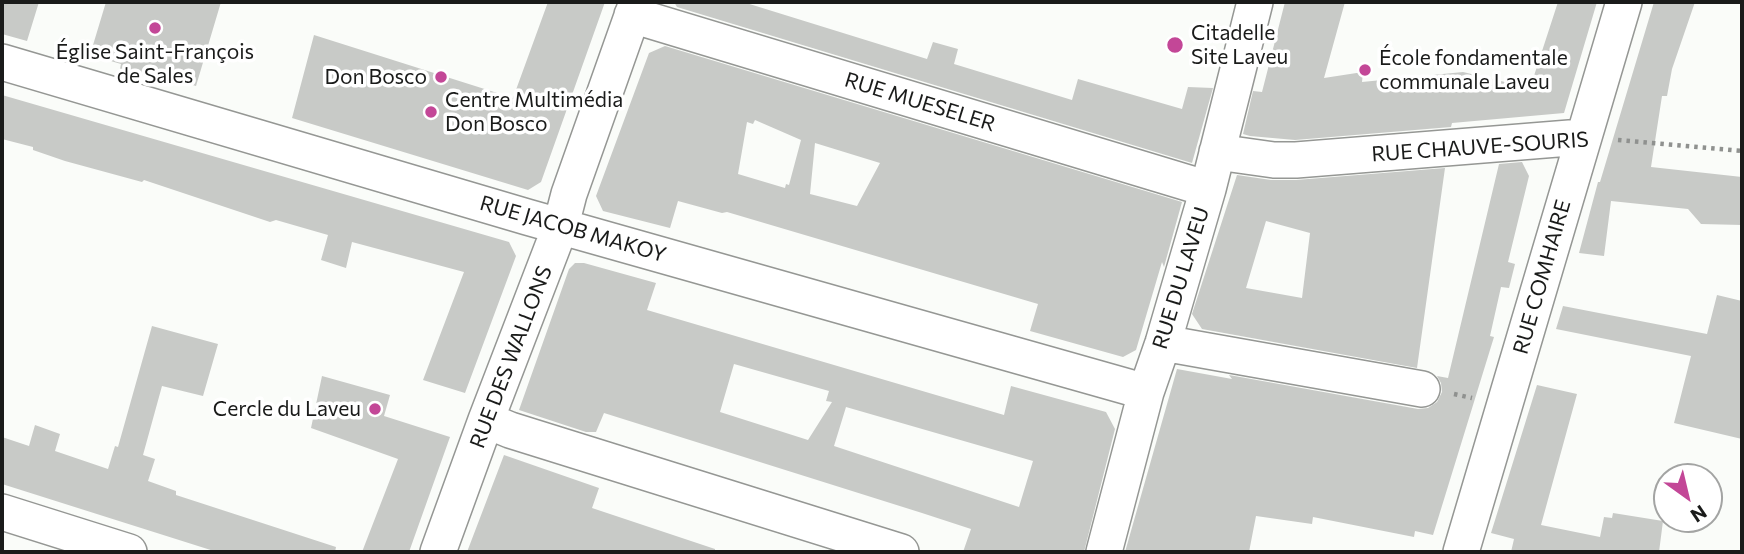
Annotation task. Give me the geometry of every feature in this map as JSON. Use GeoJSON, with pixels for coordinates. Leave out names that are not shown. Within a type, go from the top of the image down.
{"type":"FeatureCollection","features":[{"type":"Feature","properties":{"kind":"street","name":"RUE DU LAVEU"},"geometry":{"type":"LineString","coordinates":[[1104,552],[1146,392],[1208,189],[1255,2]]}},
{"type":"Feature","properties":{"kind":"street","name":"RUE COMHAIRE"},"geometry":{"type":"LineString","coordinates":[[1461,552],[1624,2]]}},
{"type":"Feature","properties":{"kind":"street","name":"RUE MUESELER"},"geometry":{"type":"LineString","coordinates":[[634,9],[1208,189]]}},
{"type":"Feature","properties":{"kind":"street","name":"RUE DES WALLONS"},"geometry":{"type":"LineString","coordinates":[[438,552],[561,225],[569,194],[634,9]]}},
{"type":"Feature","properties":{"kind":"street","name":"RUE JACOB MAKOY"},"geometry":{"type":"LineString","coordinates":[[2,62],[1146,392]]}},
{"type":"Feature","properties":{"kind":"street","name":"RUE CHAUVE-SOURIS"},"geometry":{"type":"LineString","coordinates":[[1217,152],[1274,160],[1296,160],[1582,137]]}},
{"type":"Feature","properties":{"kind":"street"},"geometry":{"type":"LineString","coordinates":[[1163,343],[1422,389]]}},
{"type":"Feature","properties":{"kind":"street"},"geometry":{"type":"LineString","coordinates":[[486,420],[510,430],[901,552]]}},
{"type":"Feature","properties":{"kind":"street"},"geometry":{"type":"LineString","coordinates":[[2,512],[129,552]]}},
{"type":"Feature","properties":{"kind":"path","name":"RUE CHAUVE-SOURIS"},"geometry":{"type":"LineString","coordinates":[[1582,137],[1742,151]]}},
{"type":"Feature","properties":{"kind":"path"},"geometry":{"type":"LineString","coordinates":[[1422,389],[1504,404]]}},
{"type":"Feature","properties":{"kind":"building"},"geometry":{"type":"Polygon","coordinates":[[[2,2],[39,2],[27,41],[2,34],[2,2]]]}},
{"type":"Feature","properties":{"kind":"building","name":"Église Saint-François de Sales"},"geometry":{"type":"Polygon","coordinates":[[[106,2],[221,2],[196,86],[165,77],[162,81],[120,69],[121,64],[90,55],[106,2]]]}},
{"type":"Feature","properties":{"kind":"building","name":"Don Bosco"},"geometry":{"type":"Polygon","coordinates":[[[548,2],[605,2],[541,182],[528,190],[292,118],[314,35],[513,98],[548,2]]]}},
{"type":"Feature","properties":{"kind":"building"},"geometry":{"type":"Polygon","coordinates":[[[674,2],[743,2],[927,59],[933,42],[958,49],[954,64],[1072,100],[1078,79],[1182,109],[1188,87],[1213,88],[1192,163],[677,7],[674,2]]]}},
{"type":"Feature","properties":{"kind":"building"},"geometry":{"type":"Polygon","coordinates":[[[1285,2],[1345,2],[1324,78],[1363,72],[1362,82],[1463,72],[1530,88],[1558,2],[1597,2],[1564,113],[1452,123],[1451,127],[1295,140],[1243,134],[1253,91],[1262,92],[1285,2]]]}},
{"type":"Feature","properties":{"kind":"building"},"geometry":{"type":"Polygon","coordinates":[[[1654,2],[1695,2],[1672,69],[1667,96],[1662,96],[1651,167],[1742,177],[1742,225],[1701,224],[1688,209],[1611,201],[1604,256],[1579,253],[1598,182],[1654,2]]]}},
{"type":"Feature","properties":{"kind":"building"},"geometry":{"type":"Polygon","coordinates":[[[665,46],[1182,202],[1164,267],[1162,262],[1136,350],[1123,357],[1030,331],[1038,304],[727,212],[678,201],[670,228],[603,211],[596,196],[649,53],[665,46]],[[755,120],[753,124],[747,122],[738,174],[785,188],[786,184],[789,185],[801,140],[755,120]],[[815,143],[810,194],[857,206],[880,163],[815,143]]]}},
{"type":"Feature","properties":{"kind":"building"},"geometry":{"type":"Polygon","coordinates":[[[2,95],[509,242],[516,256],[465,393],[423,380],[464,272],[352,242],[346,268],[321,260],[328,235],[276,220],[270,222],[144,180],[142,182],[65,161],[33,150],[33,147],[2,139],[2,95]]]}},
{"type":"Feature","properties":{"kind":"building"},"geometry":{"type":"Polygon","coordinates":[[[1522,162],[1529,176],[1508,262],[1515,264],[1509,288],[1501,287],[1490,336],[1494,337],[1433,535],[1415,531],[1414,537],[1313,517],[1312,524],[1256,516],[1249,552],[1125,552],[1177,369],[1232,379],[1229,375],[1418,409],[1428,408],[1437,402],[1442,392],[1437,376],[1448,378],[1499,164],[1522,162]]]}},
{"type":"Feature","properties":{"kind":"building"},"geometry":{"type":"Polygon","coordinates":[[[1445,168],[1417,368],[1202,329],[1192,314],[1237,175],[1271,180],[1445,168]],[[1266,221],[1246,288],[1302,298],[1310,233],[1266,221]]]}},
{"type":"Feature","properties":{"kind":"building"},"geometry":{"type":"Polygon","coordinates":[[[575,263],[584,263],[656,283],[647,310],[1004,415],[1011,386],[1106,412],[1115,429],[1084,552],[963,552],[971,529],[922,513],[604,413],[596,432],[586,432],[519,410],[569,269],[575,263]],[[734,364],[720,412],[808,440],[832,402],[826,401],[829,391],[734,364]],[[846,407],[834,446],[1019,507],[1033,461],[846,407]]]}},
{"type":"Feature","properties":{"kind":"building"},"geometry":{"type":"Polygon","coordinates":[[[1717,295],[1742,301],[1742,439],[1674,423],[1691,356],[1556,329],[1563,306],[1707,334],[1717,295]]]}},
{"type":"Feature","properties":{"kind":"building"},"geometry":{"type":"Polygon","coordinates":[[[152,326],[218,344],[203,396],[162,386],[143,455],[155,459],[148,481],[176,491],[176,495],[336,547],[335,552],[217,552],[2,484],[2,437],[29,446],[35,425],[60,434],[55,451],[108,469],[115,446],[118,447],[152,326]]]}},
{"type":"Feature","properties":{"kind":"building"},"geometry":{"type":"Polygon","coordinates":[[[322,376],[390,395],[384,416],[450,437],[409,552],[362,552],[398,459],[311,428],[322,376]]]}},
{"type":"Feature","properties":{"kind":"building"},"geometry":{"type":"Polygon","coordinates":[[[1537,385],[1577,394],[1541,525],[1600,537],[1604,517],[1612,518],[1613,513],[1653,519],[1653,533],[1661,533],[1659,552],[1511,552],[1514,539],[1491,533],[1537,385]]]}},
{"type":"Feature","properties":{"kind":"building"},"geometry":{"type":"Polygon","coordinates":[[[504,455],[599,488],[592,508],[715,549],[715,552],[467,552],[504,455]]]}},
{"type":"Feature","properties":{"kind":"place","name":"Église Saint-François de Sales"},"geometry":{"type":"Point","coordinates":[155,28]}},
{"type":"Feature","properties":{"kind":"place","name":"Citadelle Site Laveu"},"geometry":{"type":"Point","coordinates":[1175,45]}},
{"type":"Feature","properties":{"kind":"place","name":"École fondamentale communale Laveu"},"geometry":{"type":"Point","coordinates":[1365,70]}},
{"type":"Feature","properties":{"kind":"place","name":"Don Bosco"},"geometry":{"type":"Point","coordinates":[441,77]}},
{"type":"Feature","properties":{"kind":"place","name":"Centre Multimédia Don Bosco"},"geometry":{"type":"Point","coordinates":[431,112]}},
{"type":"Feature","properties":{"kind":"place","name":"Cercle du Laveu"},"geometry":{"type":"Point","coordinates":[375,409]}}]}
